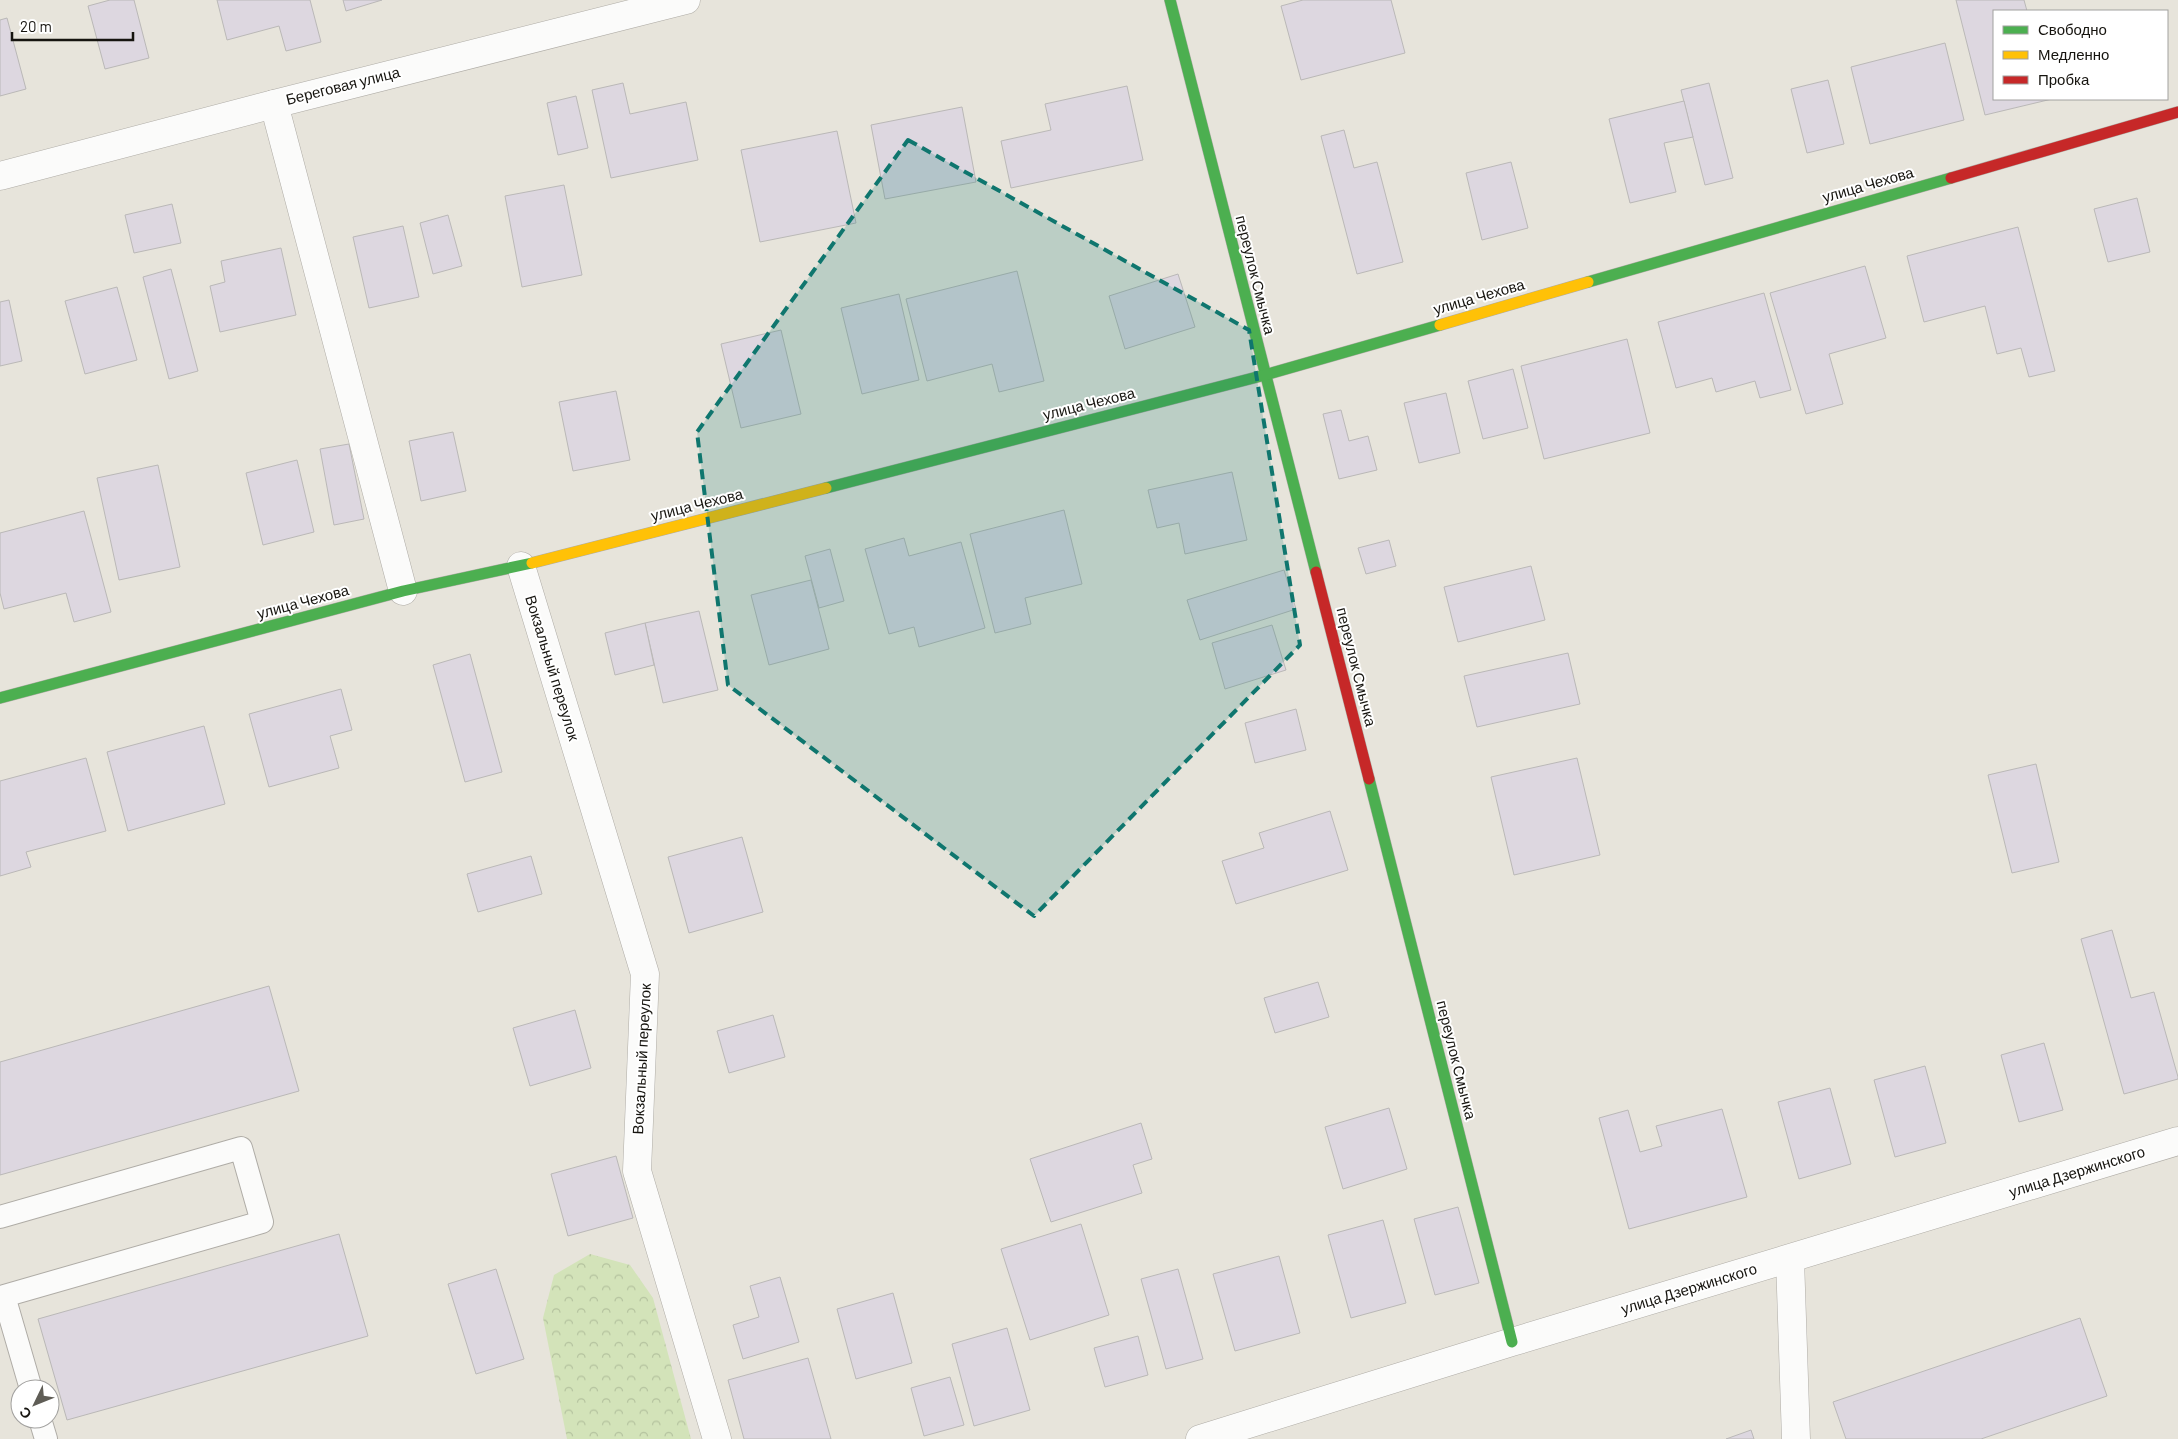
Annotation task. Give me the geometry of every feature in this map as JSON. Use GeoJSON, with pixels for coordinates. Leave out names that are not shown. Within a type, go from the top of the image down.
{"type":"FeatureCollection","features":[{"type":"Feature","properties":{"kind":"street","name":"Береговая улица"},"geometry":{"type":"LineString","coordinates":[[0,176],[274,104],[686,0]]}},
{"type":"Feature","properties":{"kind":"street","name":"переулок Смычка"},"geometry":{"type":"LineString","coordinates":[[1170,0],[1512,1342]]}},
{"type":"Feature","properties":{"kind":"street"},"geometry":{"type":"LineString","coordinates":[[274,104],[403,591]]}},
{"type":"Feature","properties":{"kind":"street","name":"улица Чехова"},"geometry":{"type":"LineString","coordinates":[[0,698],[403,591],[521,566],[1266,375],[2178,112]]}},
{"type":"Feature","properties":{"kind":"street","name":"Вокзальный переулок"},"geometry":{"type":"LineString","coordinates":[[521,566],[645,974],[636,1170],[717,1439]]}},
{"type":"Feature","properties":{"kind":"street","name":"улица Дзержинского"},"geometry":{"type":"LineString","coordinates":[[1200,1439],[1512,1342],[2178,1141]]}},
{"type":"Feature","properties":{"kind":"street"},"geometry":{"type":"LineString","coordinates":[[1790,1259],[1796,1439]]}},
{"type":"Feature","properties":{"kind":"lane"},"geometry":{"type":"LineString","coordinates":[[0,1217],[241,1148],[262,1222],[2,1289],[28,1379]]}},
{"type":"Feature","properties":{"kind":"highlighted area"},"geometry":{"type":"Polygon","coordinates":[[[908,140],[1249,330],[1300,645],[1034,916],[728,685],[697,432],[908,140]]]}},
{"type":"Feature","properties":{"kind":"green space"},"geometry":{"type":"Polygon","coordinates":[[[590,1254],[630,1265],[653,1298],[691,1439],[567,1439],[543,1318],[554,1275],[590,1254]]]}},
{"type":"Feature","properties":{"kind":"building"},"geometry":{"type":"Polygon","coordinates":[[[110,0],[134,0],[149,58],[105,69],[88,6],[110,0]]]}},
{"type":"Feature","properties":{"kind":"building"},"geometry":{"type":"Polygon","coordinates":[[[217,0],[310,0],[321,42],[286,51],[279,26],[227,40],[217,0]]]}},
{"type":"Feature","properties":{"kind":"building"},"geometry":{"type":"Polygon","coordinates":[[[343,0],[382,0],[346,11],[343,0]]]}},
{"type":"Feature","properties":{"kind":"building"},"geometry":{"type":"Polygon","coordinates":[[[1303,0],[1391,0],[1405,53],[1301,80],[1281,6],[1303,0]]]}},
{"type":"Feature","properties":{"kind":"building"},"geometry":{"type":"Polygon","coordinates":[[[1956,0],[2024,0],[2027,10],[1993,10],[1993,100],[2048,100],[1985,115],[1956,0]]]}},
{"type":"Feature","properties":{"kind":"building"},"geometry":{"type":"Polygon","coordinates":[[[7,18],[26,89],[0,96],[0,20],[7,18]]]}},
{"type":"Feature","properties":{"kind":"building"},"geometry":{"type":"Polygon","coordinates":[[[1945,43],[1964,120],[1870,144],[1851,67],[1945,43]]]}},
{"type":"Feature","properties":{"kind":"building"},"geometry":{"type":"Polygon","coordinates":[[[1828,80],[1844,144],[1807,153],[1791,89],[1828,80]]]}},
{"type":"Feature","properties":{"kind":"building"},"geometry":{"type":"Polygon","coordinates":[[[623,83],[630,114],[686,102],[698,160],[611,178],[592,90],[623,83]]]}},
{"type":"Feature","properties":{"kind":"building"},"geometry":{"type":"Polygon","coordinates":[[[1709,83],[1733,178],[1705,185],[1681,90],[1709,83]]]}},
{"type":"Feature","properties":{"kind":"building"},"geometry":{"type":"Polygon","coordinates":[[[1127,86],[1143,160],[1011,188],[1001,141],[1051,130],[1045,104],[1127,86]]]}},
{"type":"Feature","properties":{"kind":"building"},"geometry":{"type":"Polygon","coordinates":[[[576,96],[588,148],[558,155],[547,103],[576,96]]]}},
{"type":"Feature","properties":{"kind":"building"},"geometry":{"type":"Polygon","coordinates":[[[1684,101],[1693,137],[1664,143],[1676,192],[1630,203],[1609,119],[1684,101]]]}},
{"type":"Feature","properties":{"kind":"building"},"geometry":{"type":"Polygon","coordinates":[[[962,107],[976,182],[885,199],[871,125],[962,107]]]}},
{"type":"Feature","properties":{"kind":"building"},"geometry":{"type":"Polygon","coordinates":[[[1344,130],[1354,168],[1377,162],[1403,262],[1357,274],[1321,136],[1344,130]]]}},
{"type":"Feature","properties":{"kind":"building"},"geometry":{"type":"Polygon","coordinates":[[[837,131],[856,223],[760,242],[741,150],[837,131]]]}},
{"type":"Feature","properties":{"kind":"building"},"geometry":{"type":"Polygon","coordinates":[[[1511,162],[1528,228],[1482,240],[1466,173],[1511,162]]]}},
{"type":"Feature","properties":{"kind":"building"},"geometry":{"type":"Polygon","coordinates":[[[564,185],[582,275],[522,287],[505,196],[564,185]]]}},
{"type":"Feature","properties":{"kind":"building"},"geometry":{"type":"Polygon","coordinates":[[[2137,198],[2150,252],[2108,262],[2094,209],[2137,198]]]}},
{"type":"Feature","properties":{"kind":"building"},"geometry":{"type":"Polygon","coordinates":[[[172,204],[181,243],[134,253],[125,215],[172,204]]]}},
{"type":"Feature","properties":{"kind":"building"},"geometry":{"type":"Polygon","coordinates":[[[448,215],[462,266],[433,274],[420,223],[448,215]]]}},
{"type":"Feature","properties":{"kind":"building"},"geometry":{"type":"Polygon","coordinates":[[[403,226],[419,297],[369,308],[353,237],[403,226]]]}},
{"type":"Feature","properties":{"kind":"building"},"geometry":{"type":"Polygon","coordinates":[[[2018,227],[2055,371],[2029,377],[2021,348],[1997,354],[1985,306],[1924,322],[1907,256],[2018,227]]]}},
{"type":"Feature","properties":{"kind":"building"},"geometry":{"type":"Polygon","coordinates":[[[281,248],[296,315],[220,332],[210,286],[225,282],[221,261],[281,248]]]}},
{"type":"Feature","properties":{"kind":"building"},"geometry":{"type":"Polygon","coordinates":[[[1865,266],[1886,338],[1829,354],[1843,404],[1806,414],[1770,293],[1865,266]]]}},
{"type":"Feature","properties":{"kind":"building"},"geometry":{"type":"Polygon","coordinates":[[[171,269],[198,371],[169,379],[143,277],[171,269]]]}},
{"type":"Feature","properties":{"kind":"building"},"geometry":{"type":"Polygon","coordinates":[[[1017,271],[1044,381],[999,392],[992,364],[927,381],[906,299],[1017,271]]]}},
{"type":"Feature","properties":{"kind":"building"},"geometry":{"type":"Polygon","coordinates":[[[1178,274],[1195,327],[1125,349],[1109,296],[1178,274]]]}},
{"type":"Feature","properties":{"kind":"building"},"geometry":{"type":"Polygon","coordinates":[[[117,287],[137,360],[85,374],[65,301],[117,287]]]}},
{"type":"Feature","properties":{"kind":"building"},"geometry":{"type":"Polygon","coordinates":[[[1764,293],[1791,390],[1760,398],[1755,381],[1716,392],[1712,378],[1676,388],[1658,322],[1764,293]]]}},
{"type":"Feature","properties":{"kind":"building"},"geometry":{"type":"Polygon","coordinates":[[[899,294],[919,380],[862,394],[841,308],[899,294]]]}},
{"type":"Feature","properties":{"kind":"building"},"geometry":{"type":"Polygon","coordinates":[[[9,300],[22,361],[0,366],[0,302],[9,300]]]}},
{"type":"Feature","properties":{"kind":"building"},"geometry":{"type":"Polygon","coordinates":[[[781,330],[801,414],[741,428],[721,344],[781,330]]]}},
{"type":"Feature","properties":{"kind":"building"},"geometry":{"type":"Polygon","coordinates":[[[1627,339],[1650,433],[1544,459],[1521,366],[1627,339]]]}},
{"type":"Feature","properties":{"kind":"building"},"geometry":{"type":"Polygon","coordinates":[[[1513,369],[1528,428],[1483,439],[1468,381],[1513,369]]]}},
{"type":"Feature","properties":{"kind":"building"},"geometry":{"type":"Polygon","coordinates":[[[616,391],[630,460],[573,471],[559,402],[616,391]]]}},
{"type":"Feature","properties":{"kind":"building"},"geometry":{"type":"Polygon","coordinates":[[[1446,393],[1460,453],[1419,463],[1404,403],[1446,393]]]}},
{"type":"Feature","properties":{"kind":"building"},"geometry":{"type":"Polygon","coordinates":[[[1341,410],[1349,441],[1368,436],[1377,470],[1339,479],[1323,414],[1341,410]]]}},
{"type":"Feature","properties":{"kind":"building"},"geometry":{"type":"Polygon","coordinates":[[[453,432],[466,491],[421,501],[409,441],[453,432]]]}},
{"type":"Feature","properties":{"kind":"building"},"geometry":{"type":"Polygon","coordinates":[[[349,444],[364,519],[334,525],[320,449],[349,444]]]}},
{"type":"Feature","properties":{"kind":"building"},"geometry":{"type":"Polygon","coordinates":[[[297,460],[314,532],[263,545],[246,473],[297,460]]]}},
{"type":"Feature","properties":{"kind":"building"},"geometry":{"type":"Polygon","coordinates":[[[158,465],[180,567],[119,580],[97,478],[158,465]]]}},
{"type":"Feature","properties":{"kind":"building"},"geometry":{"type":"Polygon","coordinates":[[[1232,472],[1247,540],[1185,554],[1179,523],[1157,528],[1148,490],[1232,472]]]}},
{"type":"Feature","properties":{"kind":"building"},"geometry":{"type":"Polygon","coordinates":[[[1064,510],[1082,584],[1025,598],[1031,624],[995,633],[970,534],[1064,510]]]}},
{"type":"Feature","properties":{"kind":"building"},"geometry":{"type":"Polygon","coordinates":[[[84,511],[111,612],[74,622],[66,593],[4,609],[0,593],[0,533],[84,511]]]}},
{"type":"Feature","properties":{"kind":"building"},"geometry":{"type":"Polygon","coordinates":[[[904,538],[909,556],[961,542],[985,628],[919,647],[914,627],[889,634],[865,549],[904,538]]]}},
{"type":"Feature","properties":{"kind":"building"},"geometry":{"type":"Polygon","coordinates":[[[1389,540],[1396,566],[1366,574],[1358,548],[1389,540]]]}},
{"type":"Feature","properties":{"kind":"building"},"geometry":{"type":"Polygon","coordinates":[[[830,549],[844,601],[819,608],[805,556],[830,549]]]}},
{"type":"Feature","properties":{"kind":"building"},"geometry":{"type":"Polygon","coordinates":[[[1531,566],[1545,620],[1458,642],[1444,587],[1531,566]]]}},
{"type":"Feature","properties":{"kind":"building"},"geometry":{"type":"Polygon","coordinates":[[[1284,570],[1296,609],[1200,640],[1187,600],[1284,570]]]}},
{"type":"Feature","properties":{"kind":"building"},"geometry":{"type":"Polygon","coordinates":[[[811,580],[829,649],[769,665],[751,595],[811,580]]]}},
{"type":"Feature","properties":{"kind":"building"},"geometry":{"type":"Polygon","coordinates":[[[699,611],[718,690],[663,703],[645,623],[699,611]]]}},
{"type":"Feature","properties":{"kind":"building"},"geometry":{"type":"Polygon","coordinates":[[[645,623],[654,665],[615,675],[605,633],[645,623]]]}},
{"type":"Feature","properties":{"kind":"building"},"geometry":{"type":"Polygon","coordinates":[[[1272,625],[1286,670],[1225,689],[1212,643],[1272,625]]]}},
{"type":"Feature","properties":{"kind":"building"},"geometry":{"type":"Polygon","coordinates":[[[1568,653],[1580,704],[1477,727],[1464,676],[1568,653]]]}},
{"type":"Feature","properties":{"kind":"building"},"geometry":{"type":"Polygon","coordinates":[[[470,654],[502,772],[465,782],[433,665],[470,654]]]}},
{"type":"Feature","properties":{"kind":"building"},"geometry":{"type":"Polygon","coordinates":[[[341,689],[352,730],[330,736],[339,768],[269,787],[249,714],[341,689]]]}},
{"type":"Feature","properties":{"kind":"building"},"geometry":{"type":"Polygon","coordinates":[[[1296,709],[1306,750],[1255,763],[1245,723],[1296,709]]]}},
{"type":"Feature","properties":{"kind":"building"},"geometry":{"type":"Polygon","coordinates":[[[204,726],[225,804],[128,831],[107,752],[204,726]]]}},
{"type":"Feature","properties":{"kind":"building"},"geometry":{"type":"Polygon","coordinates":[[[86,758],[106,831],[26,852],[31,867],[0,876],[0,781],[86,758]]]}},
{"type":"Feature","properties":{"kind":"building"},"geometry":{"type":"Polygon","coordinates":[[[1577,758],[1600,855],[1514,875],[1491,777],[1577,758]]]}},
{"type":"Feature","properties":{"kind":"building"},"geometry":{"type":"Polygon","coordinates":[[[2036,764],[2059,862],[2012,873],[1988,775],[2036,764]]]}},
{"type":"Feature","properties":{"kind":"building"},"geometry":{"type":"Polygon","coordinates":[[[1330,811],[1348,870],[1236,904],[1222,861],[1264,848],[1259,833],[1330,811]]]}},
{"type":"Feature","properties":{"kind":"building"},"geometry":{"type":"Polygon","coordinates":[[[742,837],[763,912],[689,933],[668,857],[742,837]]]}},
{"type":"Feature","properties":{"kind":"building"},"geometry":{"type":"Polygon","coordinates":[[[531,856],[542,894],[478,912],[467,874],[531,856]]]}},
{"type":"Feature","properties":{"kind":"building"},"geometry":{"type":"Polygon","coordinates":[[[2112,930],[2131,998],[2154,992],[2178,1077],[2178,1079],[2124,1094],[2081,939],[2112,930]]]}},
{"type":"Feature","properties":{"kind":"building"},"geometry":{"type":"Polygon","coordinates":[[[1318,982],[1329,1017],[1275,1033],[1264,998],[1318,982]]]}},
{"type":"Feature","properties":{"kind":"building"},"geometry":{"type":"Polygon","coordinates":[[[269,986],[299,1091],[0,1175],[0,1062],[269,986]]]}},
{"type":"Feature","properties":{"kind":"building"},"geometry":{"type":"Polygon","coordinates":[[[575,1010],[591,1068],[530,1086],[513,1028],[575,1010]]]}},
{"type":"Feature","properties":{"kind":"building"},"geometry":{"type":"Polygon","coordinates":[[[773,1015],[785,1057],[729,1073],[717,1031],[773,1015]]]}},
{"type":"Feature","properties":{"kind":"building"},"geometry":{"type":"Polygon","coordinates":[[[2044,1043],[2063,1110],[2019,1122],[2001,1055],[2044,1043]]]}},
{"type":"Feature","properties":{"kind":"building"},"geometry":{"type":"Polygon","coordinates":[[[1925,1066],[1946,1143],[1895,1157],[1874,1080],[1925,1066]]]}},
{"type":"Feature","properties":{"kind":"building"},"geometry":{"type":"Polygon","coordinates":[[[1830,1088],[1851,1164],[1799,1179],[1778,1102],[1830,1088]]]}},
{"type":"Feature","properties":{"kind":"building"},"geometry":{"type":"Polygon","coordinates":[[[1389,1108],[1407,1169],[1343,1189],[1325,1127],[1389,1108]]]}},
{"type":"Feature","properties":{"kind":"building"},"geometry":{"type":"Polygon","coordinates":[[[1722,1109],[1747,1197],[1629,1229],[1599,1118],[1628,1110],[1640,1152],[1662,1146],[1656,1126],[1722,1109]]]}},
{"type":"Feature","properties":{"kind":"building"},"geometry":{"type":"Polygon","coordinates":[[[1141,1123],[1152,1159],[1133,1165],[1142,1193],[1051,1222],[1030,1159],[1141,1123]]]}},
{"type":"Feature","properties":{"kind":"building"},"geometry":{"type":"Polygon","coordinates":[[[616,1156],[633,1218],[568,1236],[551,1174],[616,1156]]]}},
{"type":"Feature","properties":{"kind":"building"},"geometry":{"type":"Polygon","coordinates":[[[1458,1207],[1479,1283],[1435,1295],[1414,1219],[1458,1207]]]}},
{"type":"Feature","properties":{"kind":"building"},"geometry":{"type":"Polygon","coordinates":[[[1383,1220],[1406,1303],[1351,1318],[1328,1235],[1383,1220]]]}},
{"type":"Feature","properties":{"kind":"building"},"geometry":{"type":"Polygon","coordinates":[[[1081,1224],[1109,1315],[1030,1340],[1001,1249],[1081,1224]]]}},
{"type":"Feature","properties":{"kind":"building"},"geometry":{"type":"Polygon","coordinates":[[[339,1234],[368,1336],[67,1420],[60,1396],[60,1379],[55,1379],[38,1319],[339,1234]]]}},
{"type":"Feature","properties":{"kind":"building"},"geometry":{"type":"Polygon","coordinates":[[[1279,1256],[1300,1333],[1235,1351],[1213,1274],[1279,1256]]]}},
{"type":"Feature","properties":{"kind":"building"},"geometry":{"type":"Polygon","coordinates":[[[496,1269],[524,1359],[476,1374],[448,1284],[496,1269]]]}},
{"type":"Feature","properties":{"kind":"building"},"geometry":{"type":"Polygon","coordinates":[[[1178,1269],[1203,1359],[1166,1369],[1141,1279],[1178,1269]]]}},
{"type":"Feature","properties":{"kind":"building"},"geometry":{"type":"Polygon","coordinates":[[[780,1277],[799,1342],[743,1359],[733,1325],[759,1317],[750,1286],[780,1277]]]}},
{"type":"Feature","properties":{"kind":"building"},"geometry":{"type":"Polygon","coordinates":[[[893,1293],[912,1363],[856,1379],[837,1309],[893,1293]]]}},
{"type":"Feature","properties":{"kind":"building"},"geometry":{"type":"Polygon","coordinates":[[[2080,1318],[2107,1396],[1981,1439],[1846,1439],[1833,1402],[2080,1318]]]}},
{"type":"Feature","properties":{"kind":"building"},"geometry":{"type":"Polygon","coordinates":[[[1007,1328],[1030,1410],[974,1426],[952,1344],[1007,1328]]]}},
{"type":"Feature","properties":{"kind":"building"},"geometry":{"type":"Polygon","coordinates":[[[1138,1336],[1148,1375],[1105,1387],[1094,1348],[1138,1336]]]}},
{"type":"Feature","properties":{"kind":"building"},"geometry":{"type":"Polygon","coordinates":[[[808,1358],[831,1439],[744,1439],[728,1380],[808,1358]]]}},
{"type":"Feature","properties":{"kind":"building"},"geometry":{"type":"Polygon","coordinates":[[[950,1377],[964,1425],[924,1436],[911,1388],[950,1377]]]}},
{"type":"Feature","properties":{"kind":"building"},"geometry":{"type":"Polygon","coordinates":[[[1751,1430],[1754,1439],[1726,1439],[1751,1430]]]}},
{"type":"Feature","properties":{"kind":"traffic: fast"},"geometry":{"type":"LineString","coordinates":[[1170,0],[1316,572]]}},
{"type":"Feature","properties":{"kind":"traffic: fast"},"geometry":{"type":"LineString","coordinates":[[1588,282],[1951,178]]}},
{"type":"Feature","properties":{"kind":"traffic: fast"},"geometry":{"type":"LineString","coordinates":[[826,488],[1265,375],[1440,325]]}},
{"type":"Feature","properties":{"kind":"traffic: fast"},"geometry":{"type":"LineString","coordinates":[[0,698],[403,591],[532,563]]}},
{"type":"Feature","properties":{"kind":"traffic: fast"},"geometry":{"type":"LineString","coordinates":[[1369,779],[1512,1342]]}},
{"type":"Feature","properties":{"kind":"traffic: slow"},"geometry":{"type":"LineString","coordinates":[[1440,325],[1588,282]]}},
{"type":"Feature","properties":{"kind":"traffic: slow"},"geometry":{"type":"LineString","coordinates":[[532,563],[826,488]]}},
{"type":"Feature","properties":{"kind":"traffic: jam"},"geometry":{"type":"LineString","coordinates":[[1951,178],[2178,112]]}},
{"type":"Feature","properties":{"kind":"traffic: jam"},"geometry":{"type":"LineString","coordinates":[[1316,572],[1369,779]]}}]}
